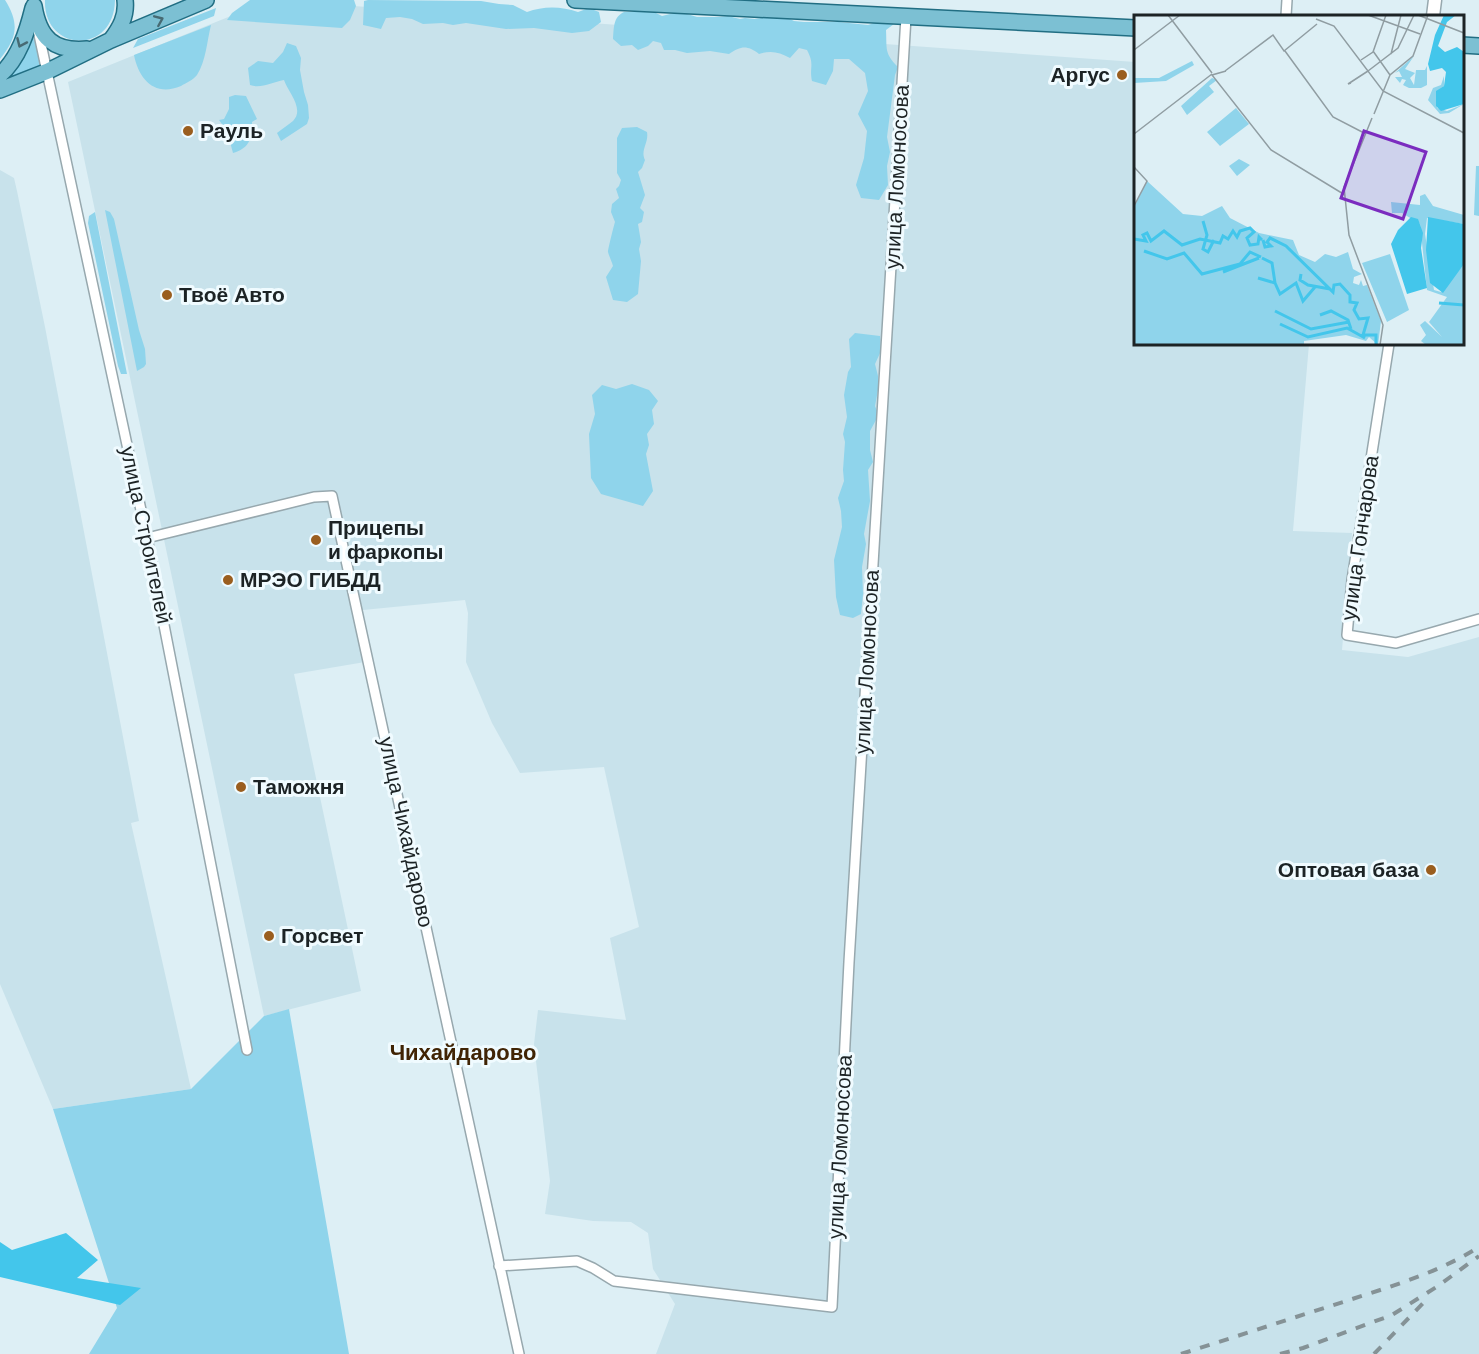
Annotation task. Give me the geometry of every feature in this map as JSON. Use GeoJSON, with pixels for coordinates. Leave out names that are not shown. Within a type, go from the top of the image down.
{"type":"FeatureCollection","features":[{"type":"Feature","properties":{"kind":"main road"},"geometry":{"type":"LineString","coordinates":[[111,40],[119,30],[124,18],[125,0]]}},
{"type":"Feature","properties":{"kind":"main road"},"geometry":{"type":"LineString","coordinates":[[0,90],[48,71],[111,40],[206,0]]}},
{"type":"Feature","properties":{"kind":"main road"},"geometry":{"type":"LineString","coordinates":[[575,0],[760,5],[906,17],[1134,28]]}},
{"type":"Feature","properties":{"kind":"main road"},"geometry":{"type":"LineString","coordinates":[[34,3],[36,22],[53,43],[77,50],[93,49]]}},
{"type":"Feature","properties":{"kind":"main road"},"geometry":{"type":"LineString","coordinates":[[0,75],[19,48],[28,27],[34,3]]}},
{"type":"Feature","properties":{"kind":"main road"},"geometry":{"type":"LineString","coordinates":[[1464,45],[1479,46]]}},
{"type":"Feature","properties":{"kind":"street"},"geometry":{"type":"LineString","coordinates":[[1286,15],[1287,0]]}},
{"type":"Feature","properties":{"kind":"street"},"geometry":{"type":"LineString","coordinates":[[1433,15],[1435,0]]}},
{"type":"Feature","properties":{"kind":"street","name":"улица Ломоносова"},"geometry":{"type":"LineString","coordinates":[[499,1266],[577,1261],[614,1281],[832,1307],[850,941],[906,17]]}},
{"type":"Feature","properties":{"kind":"street","name":"улица Строителей"},"geometry":{"type":"LineString","coordinates":[[36,22],[147,538],[247,1050]]}},
{"type":"Feature","properties":{"kind":"street","name":"улица Гончарова"},"geometry":{"type":"LineString","coordinates":[[1389,345],[1352,580],[1347,634],[1396,643],[1479,619]]}},
{"type":"Feature","properties":{"kind":"street","name":"улица Чихайдарово"},"geometry":{"type":"LineString","coordinates":[[147,538],[314,497],[332,496],[519,1354]]}},
{"type":"Feature","properties":{"kind":"shaded area"},"geometry":{"type":"Polygon","coordinates":[[[0,0],[5,0],[10,9],[15,31],[0,59],[0,0]]]}},
{"type":"Feature","properties":{"kind":"shaded area"},"geometry":{"type":"Polygon","coordinates":[[[45,0],[115,0],[112,18],[103,31],[92,38],[79,40],[66,38],[55,30],[47,17],[45,0]]]}},
{"type":"Feature","properties":{"kind":"shaded area"},"geometry":{"type":"Polygon","coordinates":[[[250,0],[354,0],[356,6],[350,20],[342,28],[227,20],[232,13],[250,0]]]}},
{"type":"Feature","properties":{"kind":"shaded area"},"geometry":{"type":"Polygon","coordinates":[[[270,0],[1134,62],[1134,345],[1309,345],[1293,531],[1352,533],[1342,650],[1408,657],[1479,637],[1479,1354],[656,1354],[675,1304],[653,1269],[648,1233],[631,1222],[593,1221],[545,1214],[550,1181],[534,1044],[538,1010],[626,1020],[610,938],[639,927],[604,767],[520,773],[492,723],[466,662],[468,613],[465,600],[353,611],[365,662],[294,674],[361,991],[264,1016],[68,82],[270,0]]]}},
{"type":"Feature","properties":{"kind":"shaded area"},"geometry":{"type":"Polygon","coordinates":[[[364,1],[481,1],[513,5],[527,12],[552,8],[578,12],[589,8],[599,12],[601,22],[589,31],[572,33],[534,28],[506,29],[466,23],[423,24],[400,17],[386,18],[381,29],[363,25],[364,1]]]}},
{"type":"Feature","properties":{"kind":"shaded area"},"geometry":{"type":"Polygon","coordinates":[[[216,8],[214,16],[133,48],[138,39],[216,8]]]}},
{"type":"Feature","properties":{"kind":"shaded area"},"geometry":{"type":"Polygon","coordinates":[[[624,12],[654,12],[662,16],[684,13],[697,17],[728,16],[755,19],[767,17],[788,18],[804,22],[894,24],[886,30],[888,54],[898,67],[887,137],[890,152],[887,166],[888,185],[879,200],[861,198],[856,185],[864,158],[867,131],[858,114],[868,91],[865,73],[849,59],[834,59],[833,71],[826,85],[812,81],[809,55],[807,50],[799,48],[790,58],[775,52],[759,54],[744,48],[729,54],[710,51],[687,53],[664,50],[661,43],[653,41],[638,50],[632,45],[621,46],[613,39],[616,20],[624,12]]]}},
{"type":"Feature","properties":{"kind":"shaded area"},"geometry":{"type":"Polygon","coordinates":[[[211,25],[202,64],[194,78],[172,89],[156,88],[144,79],[134,55],[211,25]]]}},
{"type":"Feature","properties":{"kind":"shaded area"},"geometry":{"type":"Polygon","coordinates":[[[36,29],[42,68],[0,84],[29,46],[36,29]]]}},
{"type":"Feature","properties":{"kind":"shaded area"},"geometry":{"type":"Polygon","coordinates":[[[287,43],[296,46],[301,58],[300,70],[309,118],[307,124],[281,141],[277,133],[296,116],[294,100],[284,80],[262,86],[250,85],[248,68],[258,61],[273,63],[283,52],[287,43]]]}},
{"type":"Feature","properties":{"kind":"shaded area"},"geometry":{"type":"Polygon","coordinates":[[[246,96],[257,119],[252,122],[249,142],[243,149],[233,153],[227,131],[219,120],[224,119],[229,109],[229,97],[246,96]]]}},
{"type":"Feature","properties":{"kind":"shaded area"},"geometry":{"type":"Polygon","coordinates":[[[637,127],[647,132],[643,153],[645,160],[638,172],[645,195],[640,208],[644,212],[642,222],[638,224],[641,261],[638,294],[627,302],[613,300],[606,277],[613,266],[608,252],[615,222],[611,212],[612,204],[619,198],[616,189],[621,180],[617,173],[617,138],[622,128],[637,127]]]}},
{"type":"Feature","properties":{"kind":"shaded area"},"geometry":{"type":"Polygon","coordinates":[[[1476,166],[1479,166],[1479,216],[1474,215],[1476,166]]]}},
{"type":"Feature","properties":{"kind":"shaded area"},"geometry":{"type":"Polygon","coordinates":[[[0,170],[14,178],[17,191],[139,821],[131,823],[191,1089],[53,1109],[0,984],[0,170]]]}},
{"type":"Feature","properties":{"kind":"shaded area"},"geometry":{"type":"Polygon","coordinates":[[[105,210],[110,212],[114,219],[145,349],[146,364],[137,371],[105,210]]]}},
{"type":"Feature","properties":{"kind":"shaded area"},"geometry":{"type":"Polygon","coordinates":[[[95,212],[127,374],[121,374],[118,366],[88,223],[89,216],[95,212]]]}},
{"type":"Feature","properties":{"kind":"shaded area"},"geometry":{"type":"Polygon","coordinates":[[[855,333],[880,336],[881,351],[875,364],[878,376],[875,406],[877,411],[876,420],[870,431],[870,450],[873,462],[868,470],[870,501],[864,534],[866,544],[862,567],[861,614],[853,618],[840,615],[836,597],[834,560],[842,527],[838,498],[844,481],[845,442],[843,434],[847,417],[844,395],[851,367],[849,339],[855,333]]]}},
{"type":"Feature","properties":{"kind":"shaded area"},"geometry":{"type":"Polygon","coordinates":[[[632,384],[649,390],[658,401],[652,410],[654,424],[647,434],[649,445],[646,454],[653,491],[643,506],[601,494],[591,478],[589,434],[595,414],[592,395],[602,385],[616,389],[632,384]]]}},
{"type":"Feature","properties":{"kind":"shaded area"},"geometry":{"type":"Polygon","coordinates":[[[289,1009],[349,1354],[89,1354],[117,1308],[53,1109],[191,1089],[264,1016],[289,1009]]]}},
{"type":"Feature","properties":{"kind":"shaded area"},"geometry":{"type":"Polygon","coordinates":[[[66,1233],[98,1260],[77,1278],[141,1288],[120,1305],[0,1277],[0,1242],[12,1250],[66,1233]]]}},
{"type":"Feature","properties":{"kind":"railway"},"geometry":{"type":"LineString","coordinates":[[1181,1354],[1413,1279],[1479,1247]]}},
{"type":"Feature","properties":{"kind":"railway"},"geometry":{"type":"LineString","coordinates":[[1280,1354],[1303,1348],[1392,1315],[1438,1286],[1479,1256]]}},
{"type":"Feature","properties":{"kind":"railway"},"geometry":{"type":"LineString","coordinates":[[1374,1354],[1428,1298]]}},
{"type":"Feature","properties":{"kind":"place","name":"Аргус"},"geometry":{"type":"Point","coordinates":[1122,75]}},
{"type":"Feature","properties":{"kind":"place","name":"Рауль"},"geometry":{"type":"Point","coordinates":[188,131]}},
{"type":"Feature","properties":{"kind":"place","name":"Твоё Авто"},"geometry":{"type":"Point","coordinates":[167,295]}},
{"type":"Feature","properties":{"kind":"place","name":"Прицепы и фаркопы"},"geometry":{"type":"Point","coordinates":[316,540]}},
{"type":"Feature","properties":{"kind":"place","name":"МРЭО ГИБДД"},"geometry":{"type":"Point","coordinates":[228,580]}},
{"type":"Feature","properties":{"kind":"place","name":"Таможня"},"geometry":{"type":"Point","coordinates":[241,787]}},
{"type":"Feature","properties":{"kind":"place","name":"Оптовая база"},"geometry":{"type":"Point","coordinates":[1431,870]}},
{"type":"Feature","properties":{"kind":"place","name":"Горсвет"},"geometry":{"type":"Point","coordinates":[269,936]}},
{"type":"Feature","properties":{"kind":"district","name":"Чихайдарово"},"geometry":{"type":"Point","coordinates":[463,1052]}}]}
